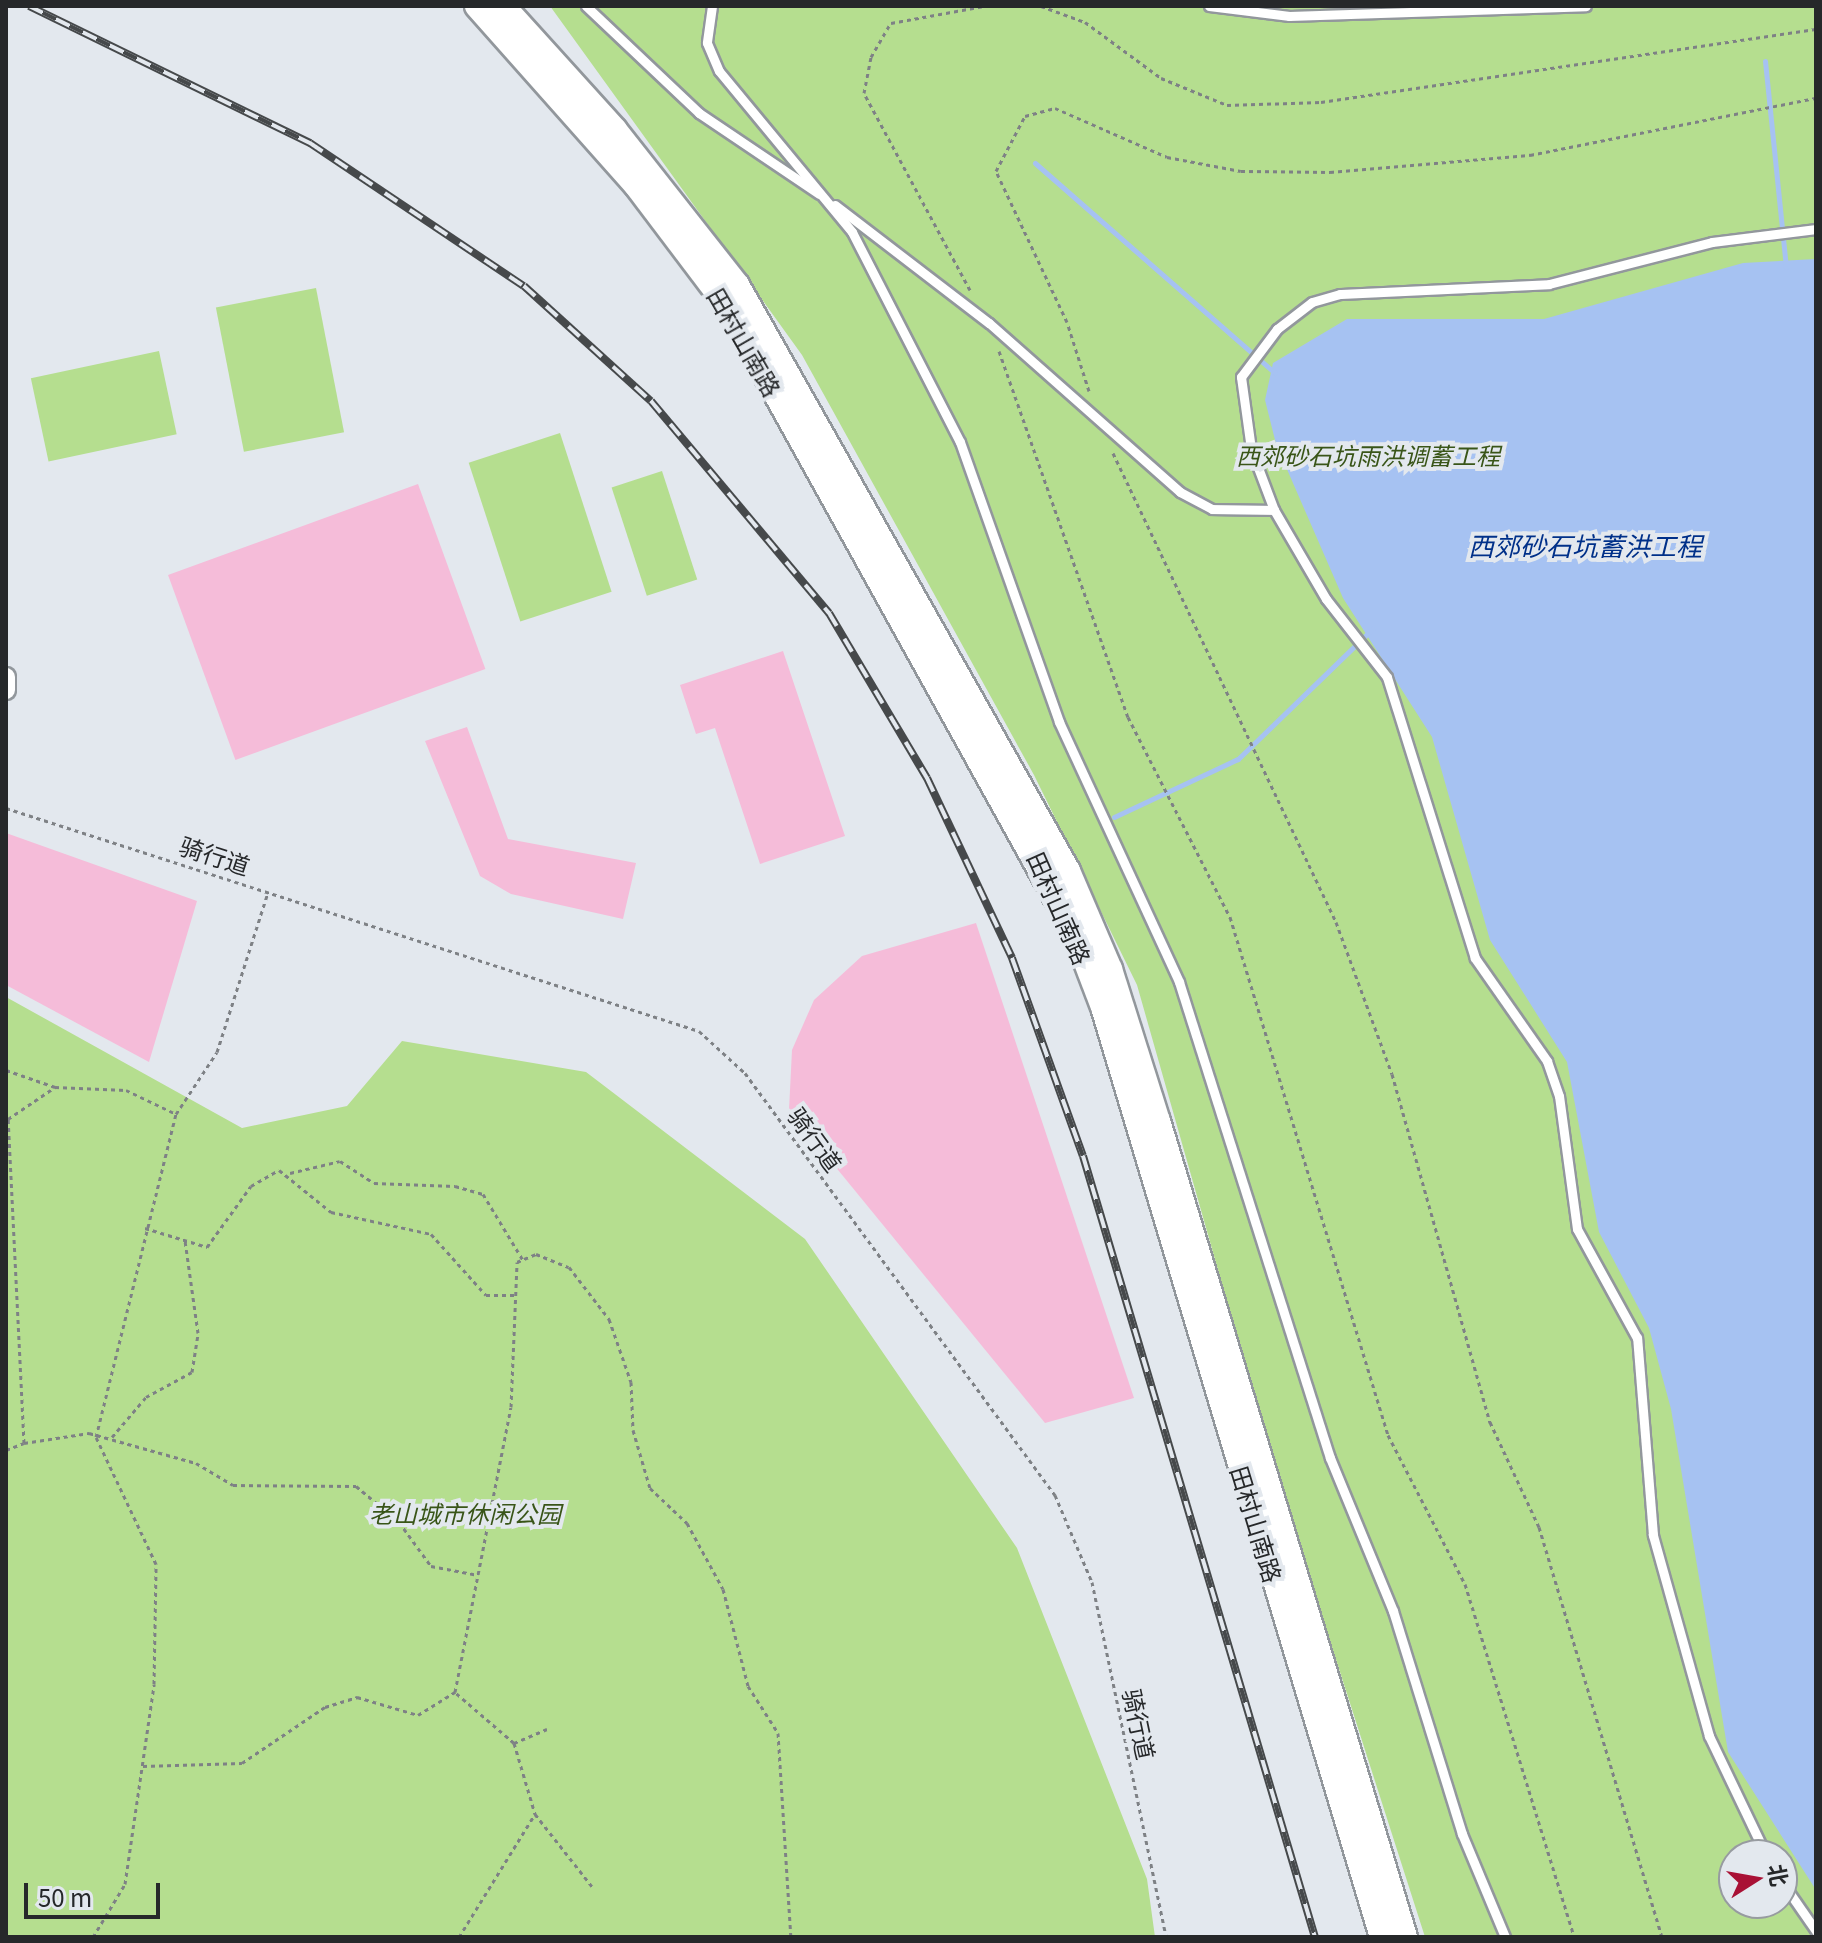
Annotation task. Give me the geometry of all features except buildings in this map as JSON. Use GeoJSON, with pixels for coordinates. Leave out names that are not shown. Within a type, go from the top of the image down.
{"type":"FeatureCollection","features":[{"type":"Feature","properties":{"kind":"main road","name":"田村山南路"},"geometry":{"type":"LineString","coordinates":[[477,6],[636,185],[726,304],[1074,931],[1103,1007],[1382,1937]]}},
{"type":"Feature","properties":{"kind":"main road","name":"田村山南路"},"geometry":{"type":"LineString","coordinates":[[503,6],[672,198],[737,285],[1068,871],[1110,969],[1405,1937]]}},
{"type":"Feature","properties":{"kind":"street"},"geometry":{"type":"LineString","coordinates":[[6,677],[6,690]]}},
{"type":"Feature","properties":{"kind":"lane"},"geometry":{"type":"LineString","coordinates":[[586,6],[699,113],[831,202],[989,323],[1180,492],[1212,509],[1274,510]]}},
{"type":"Feature","properties":{"kind":"lane"},"geometry":{"type":"LineString","coordinates":[[712,6],[707,43],[735,98],[831,202],[960,442],[1059,722],[1179,982],[1330,1458],[1393,1611],[1462,1834],[1505,1937]]}},
{"type":"Feature","properties":{"kind":"lane"},"geometry":{"type":"LineString","coordinates":[[1209,6],[1289,16],[1586,6]]}},
{"type":"Feature","properties":{"kind":"lane"},"geometry":{"type":"LineString","coordinates":[[1758,1839],[1709,1736],[1653,1535],[1637,1338],[1577,1229],[1559,1096],[1547,1061],[1475,958],[1401,707],[1274,510],[1243,415],[1248,361],[1312,302],[1340,294],[1549,284],[1770,233],[1816,229]]}},
{"type":"Feature","properties":{"kind":"lane"},"geometry":{"type":"LineString","coordinates":[[1798,1905],[1816,1931]]}},
{"type":"Feature","properties":{"kind":"path"},"geometry":{"type":"LineString","coordinates":[[985,6],[891,23],[871,57],[864,93],[989,323],[1128,717],[1230,917],[1388,1435],[1465,1584],[1574,1937]]}},
{"type":"Feature","properties":{"kind":"path"},"geometry":{"type":"LineString","coordinates":[[1041,6],[1085,22],[1161,78],[1227,105],[1321,102],[1816,29]]}},
{"type":"Feature","properties":{"kind":"path"},"geometry":{"type":"LineString","coordinates":[[1093,415],[1067,322],[996,171],[1025,116],[1055,108],[1167,157],[1241,171],[1330,172],[1530,155],[1752,108],[1816,98]]}},
{"type":"Feature","properties":{"kind":"path"},"geometry":{"type":"LineString","coordinates":[[1106,426],[1153,550],[1276,788],[1392,1074],[1490,1422],[1539,1527],[1662,1937]]}},
{"type":"Feature","properties":{"kind":"path","name":"骑行道"},"geometry":{"type":"LineString","coordinates":[[6,808],[699,1031],[745,1073],[1055,1495],[1092,1582],[1166,1937]]}},
{"type":"Feature","properties":{"kind":"path"},"geometry":{"type":"LineString","coordinates":[[93,1937],[125,1884],[154,1684],[156,1564],[96,1437],[144,1228],[176,1114],[217,1052],[269,891]]}},
{"type":"Feature","properties":{"kind":"path"},"geometry":{"type":"LineString","coordinates":[[6,1070],[55,1087],[126,1090],[176,1114]]}},
{"type":"Feature","properties":{"kind":"path"},"geometry":{"type":"LineString","coordinates":[[24,1443],[7,1118],[55,1087]]}},
{"type":"Feature","properties":{"kind":"path"},"geometry":{"type":"LineString","coordinates":[[143,1766],[242,1763],[325,1707],[357,1697],[418,1715],[455,1692],[511,1407],[515,1295],[523,1260],[483,1194],[374,1183],[340,1161],[288,1173]]}},
{"type":"Feature","properties":{"kind":"path"},"geometry":{"type":"LineString","coordinates":[[144,1228],[207,1247],[251,1186],[279,1170],[288,1173],[331,1212],[431,1234],[486,1295],[515,1295]]}},
{"type":"Feature","properties":{"kind":"path"},"geometry":{"type":"LineString","coordinates":[[112,1438],[146,1397],[172,1390],[192,1372],[198,1333],[185,1240]]}},
{"type":"Feature","properties":{"kind":"path"},"geometry":{"type":"LineString","coordinates":[[523,1260],[536,1254],[569,1267],[609,1319],[631,1382],[633,1430],[650,1488],[687,1523],[723,1589],[748,1686],[778,1733],[791,1937]]}},
{"type":"Feature","properties":{"kind":"path"},"geometry":{"type":"LineString","coordinates":[[6,1450],[24,1443],[112,1438],[196,1463],[233,1485],[356,1486],[399,1522],[431,1566],[478,1575]]}},
{"type":"Feature","properties":{"kind":"path"},"geometry":{"type":"LineString","coordinates":[[455,1692],[514,1743],[535,1814],[594,1889]]}},
{"type":"Feature","properties":{"kind":"path"},"geometry":{"type":"LineString","coordinates":[[514,1743],[547,1729]]}},
{"type":"Feature","properties":{"kind":"path"},"geometry":{"type":"LineString","coordinates":[[459,1937],[535,1814]]}},
{"type":"Feature","properties":{"kind":"green space","name":"西郊砂石坑雨洪调蓄工程"},"geometry":{"type":"Polygon","coordinates":[[[550,6],[1816,6],[1816,1937],[1425,1937],[1272,1460],[1137,985],[1034,775],[802,355],[550,6]]]}},
{"type":"Feature","properties":{"kind":"green space"},"geometry":{"type":"Polygon","coordinates":[[[316,288],[344,432],[244,452],[216,307],[316,288]]]}},
{"type":"Feature","properties":{"kind":"green space"},"geometry":{"type":"Polygon","coordinates":[[[159,351],[177,434],[49,461],[31,378],[159,351]]]}},
{"type":"Feature","properties":{"kind":"green space"},"geometry":{"type":"Polygon","coordinates":[[[560,433],[612,592],[520,621],[469,463],[560,433]]]}},
{"type":"Feature","properties":{"kind":"green space"},"geometry":{"type":"Polygon","coordinates":[[[662,471],[697,579],[647,596],[612,487],[662,471]]]}},
{"type":"Feature","properties":{"kind":"green space","name":"老山城市休闲公园"},"geometry":{"type":"Polygon","coordinates":[[[6,997],[242,1128],[347,1106],[402,1041],[586,1072],[805,1239],[1017,1548],[1147,1879],[1155,1937],[6,1937],[6,997]]]}},
{"type":"Feature","properties":{"kind":"water","name":"西郊砂石坑蓄洪工程"},"geometry":{"type":"Polygon","coordinates":[[[1816,259],[1816,1890],[1798,1862],[1798,1839],[1783,1839],[1728,1752],[1671,1409],[1649,1328],[1599,1232],[1567,1062],[1490,940],[1432,737],[1343,598],[1276,444],[1265,400],[1273,363],[1347,319],[1544,319],[1743,263],[1816,259]]]}},
{"type":"Feature","properties":{"kind":"waterway"},"geometry":{"type":"LineString","coordinates":[[1765,61],[1786,267]]}},
{"type":"Feature","properties":{"kind":"waterway"},"geometry":{"type":"LineString","coordinates":[[1035,163],[1275,373]]}},
{"type":"Feature","properties":{"kind":"waterway"},"geometry":{"type":"LineString","coordinates":[[1114,817],[1238,759],[1372,629]]}},
{"type":"Feature","properties":{"kind":"railway"},"geometry":{"type":"LineString","coordinates":[[29,6],[310,143],[524,286],[651,401],[829,613],[927,778],[1012,958],[1083,1156],[1315,1937]]}}]}
